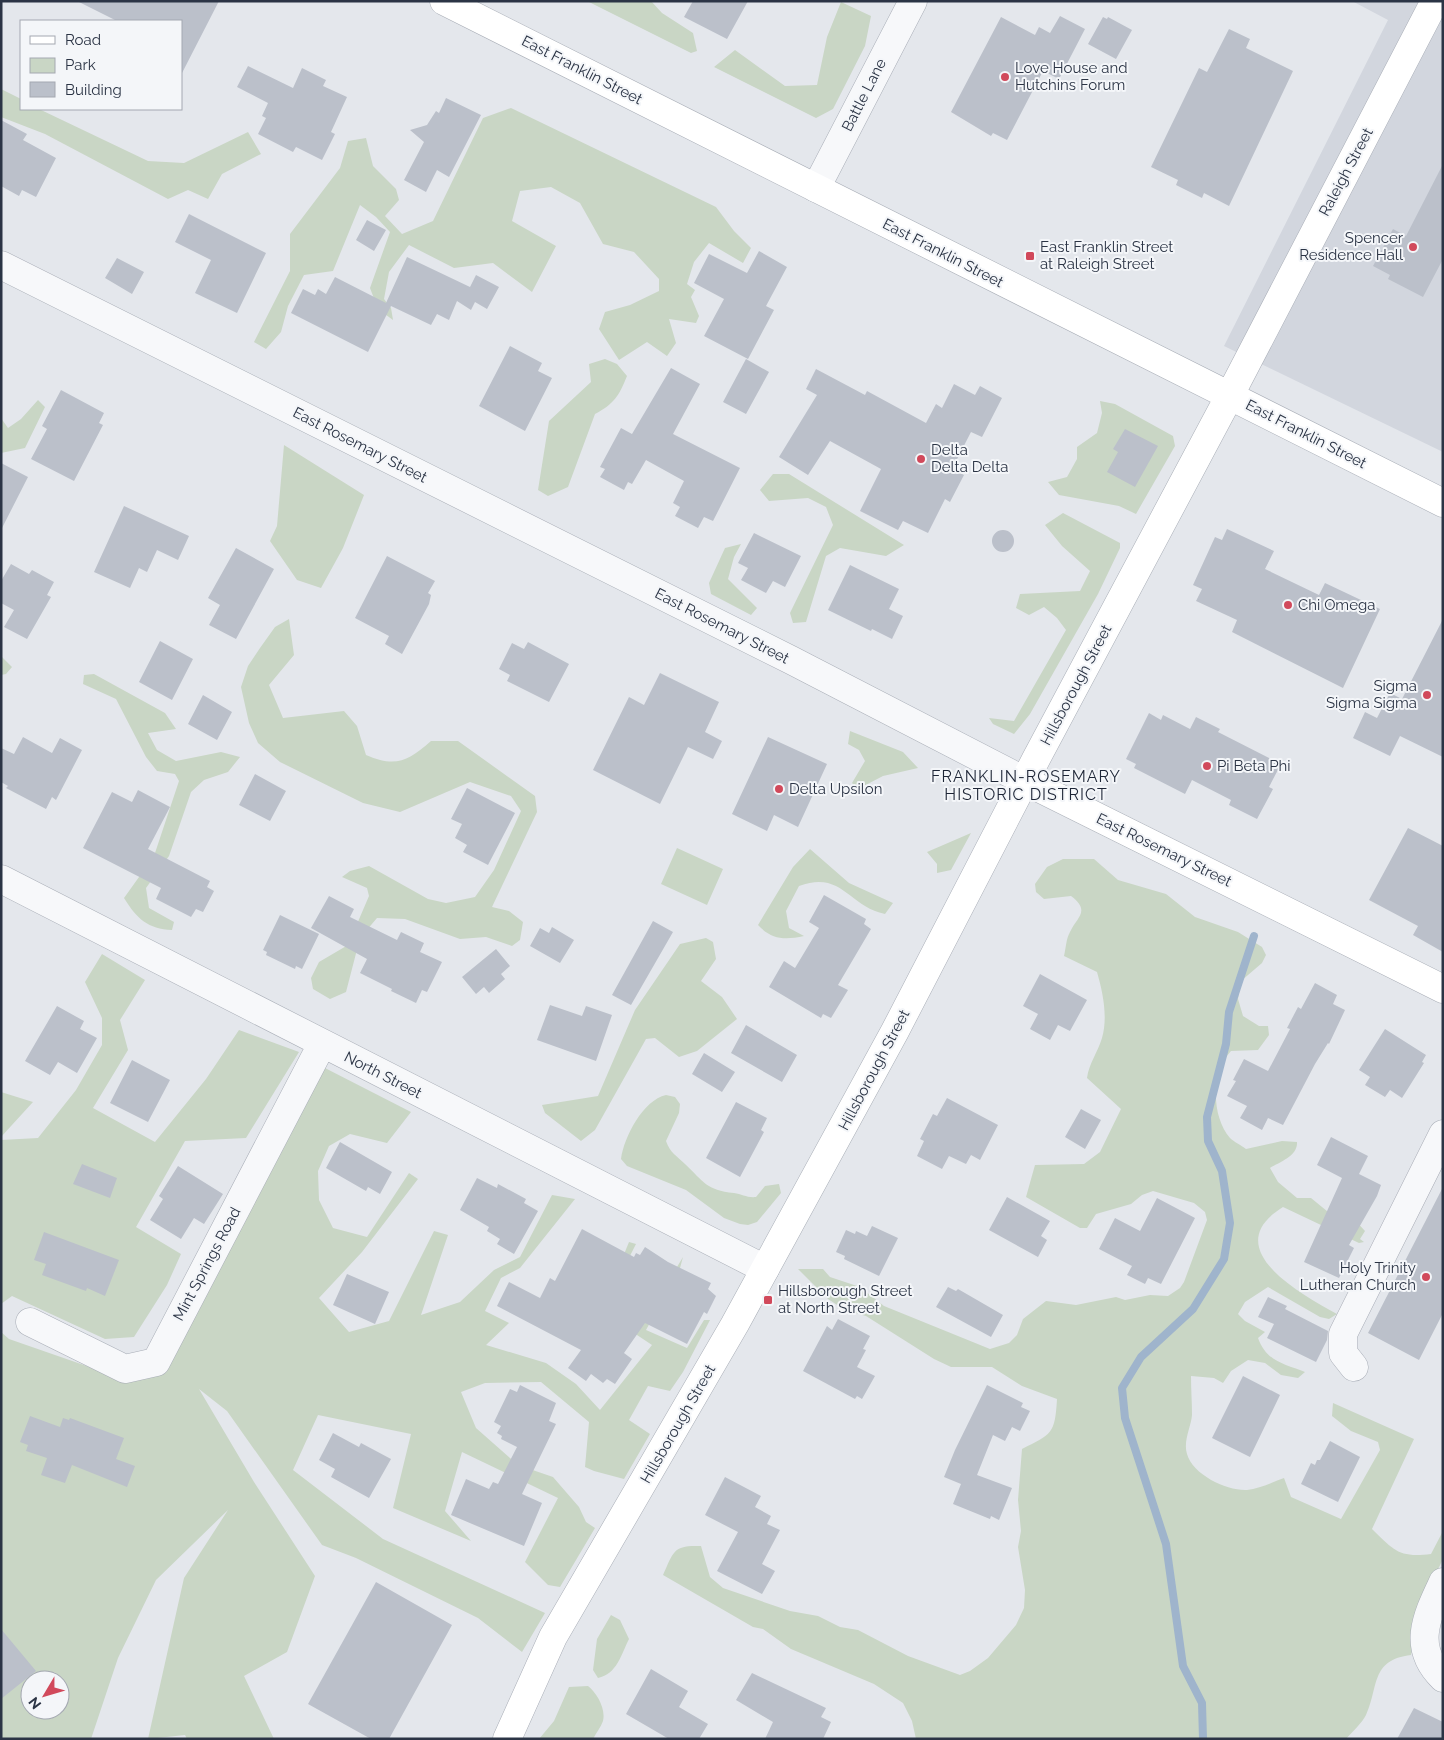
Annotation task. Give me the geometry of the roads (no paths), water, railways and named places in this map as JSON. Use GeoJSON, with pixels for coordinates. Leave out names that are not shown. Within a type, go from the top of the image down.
{"type":"FeatureCollection","features":[{"type":"Feature","properties":{"kind":"street","name":"East Franklin Street"},"geometry":{"type":"LineString","coordinates":[[444,1],[991,278],[1443,503]]}},
{"type":"Feature","properties":{"kind":"street","name":"Battle Lane"},"geometry":{"type":"LineString","coordinates":[[816,188],[913,1]]}},
{"type":"Feature","properties":{"kind":"street","name":"Raleigh Street"},"geometry":{"type":"LineString","coordinates":[[1230,396],[1435,1]]}},
{"type":"Feature","properties":{"kind":"street","name":"East Rosemary Street"},"geometry":{"type":"LineString","coordinates":[[1,265],[800,665],[1025,781],[1443,990]]}},
{"type":"Feature","properties":{"kind":"street","name":"Hillsborough Street"},"geometry":{"type":"LineString","coordinates":[[507,1739],[554,1637],[656,1463],[895,1031],[1025,781],[1230,396]]}},
{"type":"Feature","properties":{"kind":"street","name":"North Street"},"geometry":{"type":"LineString","coordinates":[[1,879],[765,1269]]}},
{"type":"Feature","properties":{"kind":"street","name":"Mint Springs Road"},"geometry":{"type":"LineString","coordinates":[[30,1322],[125,1368],[156,1362],[322,1044]]}},
{"type":"Feature","properties":{"kind":"street"},"geometry":{"type":"LineString","coordinates":[[1354,1367],[1343,1353],[1343,1334],[1443,1134]]}},
{"type":"Feature","properties":{"kind":"street"},"geometry":{"type":"LineString","coordinates":[[1443,1582],[1426,1621],[1424,1636],[1425,1651],[1429,1662],[1443,1678]]}},
{"type":"Feature","properties":{"kind":"waterway"},"geometry":{"type":"LineString","coordinates":[[1203,1739],[1202,1703],[1183,1666],[1166,1544],[1125,1418],[1122,1388],[1141,1357],[1193,1309],[1224,1259],[1230,1223],[1222,1171],[1208,1141],[1207,1117],[1226,1044],[1229,1012],[1254,936]]}},
{"type":"Feature","properties":{"kind":"place","name":"Love House and Hutchins Forum"},"geometry":{"type":"Point","coordinates":[1005,77]}},
{"type":"Feature","properties":{"kind":"place","name":"Spencer Residence Hall"},"geometry":{"type":"Point","coordinates":[1413,247]}},
{"type":"Feature","properties":{"kind":"place","name":"East Franklin Street at Raleigh Street"},"geometry":{"type":"Point","coordinates":[1030,256]}},
{"type":"Feature","properties":{"kind":"place","name":"Delta Delta Delta"},"geometry":{"type":"Point","coordinates":[921,459]}},
{"type":"Feature","properties":{"kind":"place","name":"Chi Omega"},"geometry":{"type":"Point","coordinates":[1288,605]}},
{"type":"Feature","properties":{"kind":"place","name":"Sigma Sigma Sigma"},"geometry":{"type":"Point","coordinates":[1427,695]}},
{"type":"Feature","properties":{"kind":"place","name":"Pi Beta Phi"},"geometry":{"type":"Point","coordinates":[1207,766]}},
{"type":"Feature","properties":{"kind":"place","name":"Delta Upsilon"},"geometry":{"type":"Point","coordinates":[779,789]}},
{"type":"Feature","properties":{"kind":"place","name":"Holy Trinity Lutheran Church"},"geometry":{"type":"Point","coordinates":[1426,1277]}},
{"type":"Feature","properties":{"kind":"place","name":"Hillsborough Street at North Street"},"geometry":{"type":"Point","coordinates":[768,1300]}},
{"type":"Feature","properties":{"kind":"district","name":"FRANKLIN-ROSEMARY HISTORIC DISTRICT"},"geometry":{"type":"Point","coordinates":[1026,785]}}]}
